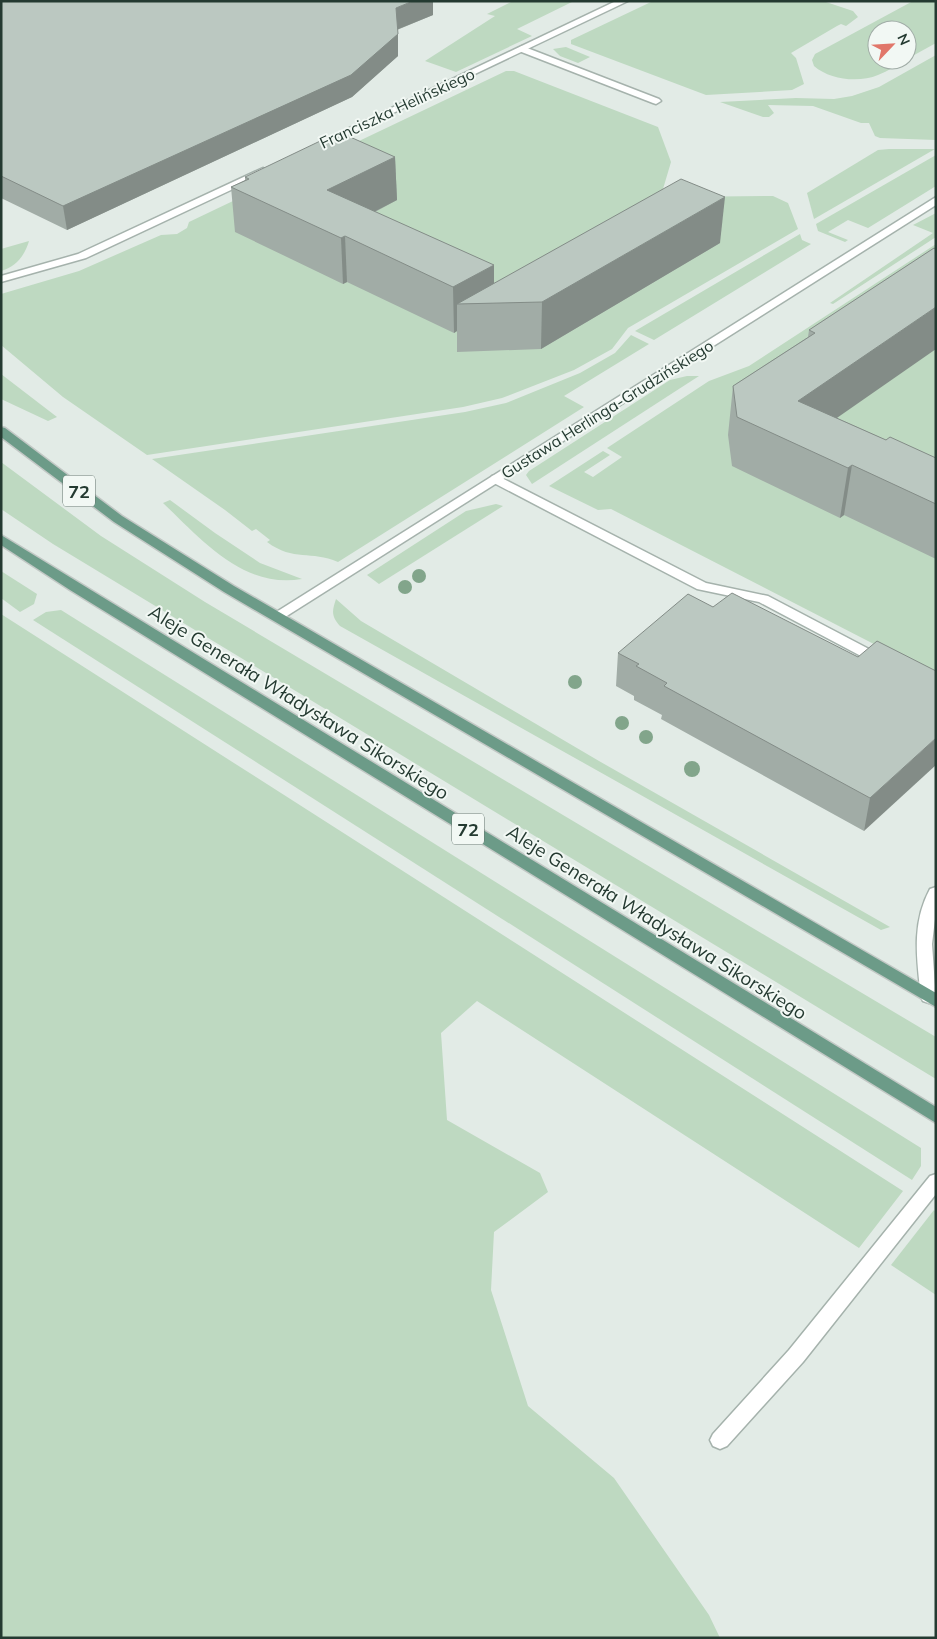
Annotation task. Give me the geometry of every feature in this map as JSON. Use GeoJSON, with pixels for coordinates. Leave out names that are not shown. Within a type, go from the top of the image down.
{"type":"FeatureCollection","features":[{"type":"Feature","properties":{"kind":"main road","name":"72"},"geometry":{"type":"LineString","coordinates":[[1,431],[118,518],[160,546],[932,999]]}},
{"type":"Feature","properties":{"kind":"main road","name":"Aleje Generała Władysława Sikorskiego"},"geometry":{"type":"LineString","coordinates":[[1,538],[76,587],[936,1116]]}},
{"type":"Feature","properties":{"kind":"street","name":"Franciszka Helińskiego"},"geometry":{"type":"LineString","coordinates":[[314,147],[624,1]]}},
{"type":"Feature","properties":{"kind":"street"},"geometry":{"type":"LineString","coordinates":[[522,49],[656,101]]}},
{"type":"Feature","properties":{"kind":"street"},"geometry":{"type":"LineString","coordinates":[[1,279],[82,256],[271,167]]}},
{"type":"Feature","properties":{"kind":"street","name":"Gustawa Herlinga-Grudzińskiego"},"geometry":{"type":"LineString","coordinates":[[277,616],[936,200]]}},
{"type":"Feature","properties":{"kind":"street"},"geometry":{"type":"LineString","coordinates":[[496,479],[702,586],[763,599],[892,667]]}},
{"type":"Feature","properties":{"kind":"street"},"geometry":{"type":"LineString","coordinates":[[932,999],[923,935],[930,902],[936,893]]}},
{"type":"Feature","properties":{"kind":"street"},"geometry":{"type":"LineString","coordinates":[[720,1440],[796,1356],[936,1181]]}},
{"type":"Feature","properties":{"kind":"green space"},"geometry":{"type":"Polygon","coordinates":[[[513,1],[574,1],[517,29],[532,36],[456,72],[425,61],[495,16],[487,14],[513,1]]]}},
{"type":"Feature","properties":{"kind":"green space"},"geometry":{"type":"Polygon","coordinates":[[[653,1],[823,1],[853,11],[858,17],[846,26],[841,24],[791,53],[796,58],[804,84],[792,90],[706,95],[571,44],[571,40],[653,1]]]}},
{"type":"Feature","properties":{"kind":"green space"},"geometry":{"type":"Polygon","coordinates":[[[913,1],[936,1],[936,43],[917,53],[917,20],[878,20],[913,1]]]}},
{"type":"Feature","properties":{"kind":"green space"},"geometry":{"type":"Polygon","coordinates":[[[867,26],[867,70],[888,70],[862,79],[845,79],[828,74],[814,66],[812,60],[815,54],[867,26]]]}},
{"type":"Feature","properties":{"kind":"green space"},"geometry":{"type":"Polygon","coordinates":[[[566,47],[590,57],[578,63],[560,56],[553,49],[566,47]]]}},
{"type":"Feature","properties":{"kind":"green space"},"geometry":{"type":"Polygon","coordinates":[[[936,55],[936,140],[880,138],[875,136],[869,123],[861,123],[813,106],[768,105],[774,113],[769,117],[763,117],[720,102],[796,98],[834,99],[852,96],[879,87],[909,70],[917,70],[917,66],[936,55]]]}},
{"type":"Feature","properties":{"kind":"green space"},"geometry":{"type":"Polygon","coordinates":[[[506,71],[514,71],[658,127],[671,162],[663,189],[674,192],[675,197],[773,196],[788,203],[798,229],[628,328],[612,349],[574,370],[502,398],[463,407],[147,455],[63,397],[1,345],[1,294],[79,271],[161,235],[177,234],[187,228],[189,222],[506,71]]]}},
{"type":"Feature","properties":{"kind":"green space"},"geometry":{"type":"Polygon","coordinates":[[[935,149],[814,219],[807,193],[878,150],[935,149]]]}},
{"type":"Feature","properties":{"kind":"green space"},"geometry":{"type":"Polygon","coordinates":[[[936,155],[936,186],[868,228],[848,220],[828,232],[848,240],[845,242],[818,231],[816,224],[936,155]]]}},
{"type":"Feature","properties":{"kind":"green space"},"geometry":{"type":"Polygon","coordinates":[[[936,213],[936,237],[833,304],[830,303],[933,233],[913,225],[936,213]]]}},
{"type":"Feature","properties":{"kind":"green space"},"geometry":{"type":"Polygon","coordinates":[[[800,234],[802,240],[811,244],[654,340],[635,331],[800,234]]]}},
{"type":"Feature","properties":{"kind":"green space"},"geometry":{"type":"Polygon","coordinates":[[[29,241],[19,260],[11,267],[1,271],[1,249],[29,241]]]}},
{"type":"Feature","properties":{"kind":"green space"},"geometry":{"type":"Polygon","coordinates":[[[936,244],[936,676],[611,509],[598,510],[549,486],[603,451],[610,455],[584,472],[593,477],[622,457],[607,448],[709,381],[749,366],[936,244]]]}},
{"type":"Feature","properties":{"kind":"green space"},"geometry":{"type":"Polygon","coordinates":[[[631,335],[649,344],[564,396],[584,407],[338,562],[319,557],[294,554],[277,548],[267,542],[270,540],[256,529],[252,531],[152,459],[465,412],[506,403],[580,373],[615,353],[631,335]]]}},
{"type":"Feature","properties":{"kind":"green space"},"geometry":{"type":"Polygon","coordinates":[[[1,374],[57,417],[48,421],[1,399],[1,374]]]}},
{"type":"Feature","properties":{"kind":"green space"},"geometry":{"type":"Polygon","coordinates":[[[687,376],[699,376],[532,484],[526,475],[529,471],[670,380],[687,376]]]}},
{"type":"Feature","properties":{"kind":"green space"},"geometry":{"type":"Polygon","coordinates":[[[1,462],[101,536],[205,602],[936,1037],[936,1079],[53,544],[1,509],[1,462]]]}},
{"type":"Feature","properties":{"kind":"green space"},"geometry":{"type":"Polygon","coordinates":[[[170,500],[260,563],[302,579],[281,580],[261,577],[225,559],[163,503],[170,500]]]}},
{"type":"Feature","properties":{"kind":"green space"},"geometry":{"type":"Polygon","coordinates":[[[496,504],[503,506],[379,584],[367,575],[466,511],[496,504]]]}},
{"type":"Feature","properties":{"kind":"green space"},"geometry":{"type":"Polygon","coordinates":[[[1,571],[37,594],[34,604],[20,612],[1,598],[1,571]]]}},
{"type":"Feature","properties":{"kind":"green space"},"geometry":{"type":"Polygon","coordinates":[[[336,599],[361,621],[599,761],[890,927],[881,930],[340,626],[333,613],[336,599]]]}},
{"type":"Feature","properties":{"kind":"green space"},"geometry":{"type":"Polygon","coordinates":[[[61,610],[921,1148],[921,1166],[912,1180],[33,620],[46,612],[61,610]]]}},
{"type":"Feature","properties":{"kind":"green space"},"geometry":{"type":"Polygon","coordinates":[[[1,614],[903,1191],[859,1248],[477,1001],[441,1033],[447,1120],[540,1173],[548,1192],[494,1232],[491,1290],[528,1406],[614,1478],[709,1615],[720,1638],[1,1638],[1,614]]]}},
{"type":"Feature","properties":{"kind":"green space"},"geometry":{"type":"Polygon","coordinates":[[[934,1210],[936,1212],[936,1295],[891,1265],[934,1210]]]}},
{"type":"Feature","properties":{"kind":"building"},"geometry":{"type":"Polygon","coordinates":[[[1,1],[413,1],[396,8],[398,34],[351,75],[63,206],[1,176],[1,1]]]}},
{"type":"Feature","properties":{"kind":"building"},"geometry":{"type":"Polygon","coordinates":[[[339,132],[395,157],[327,190],[494,265],[453,287],[345,236],[341,238],[231,187],[249,179],[245,177],[339,132]]]}},
{"type":"Feature","properties":{"kind":"building"},"geometry":{"type":"Polygon","coordinates":[[[681,179],[725,197],[542,302],[457,304],[681,179]]]}},
{"type":"Feature","properties":{"kind":"building"},"geometry":{"type":"Polygon","coordinates":[[[934,248],[936,249],[936,307],[798,401],[886,440],[890,437],[936,458],[936,504],[852,465],[848,468],[737,417],[733,386],[815,333],[809,330],[934,248]]]}},
{"type":"Feature","properties":{"kind":"building"},"geometry":{"type":"Polygon","coordinates":[[[732,593],[858,657],[877,641],[936,671],[936,738],[870,798],[664,686],[667,683],[636,666],[639,664],[618,653],[688,594],[713,607],[732,593]]]}}]}
